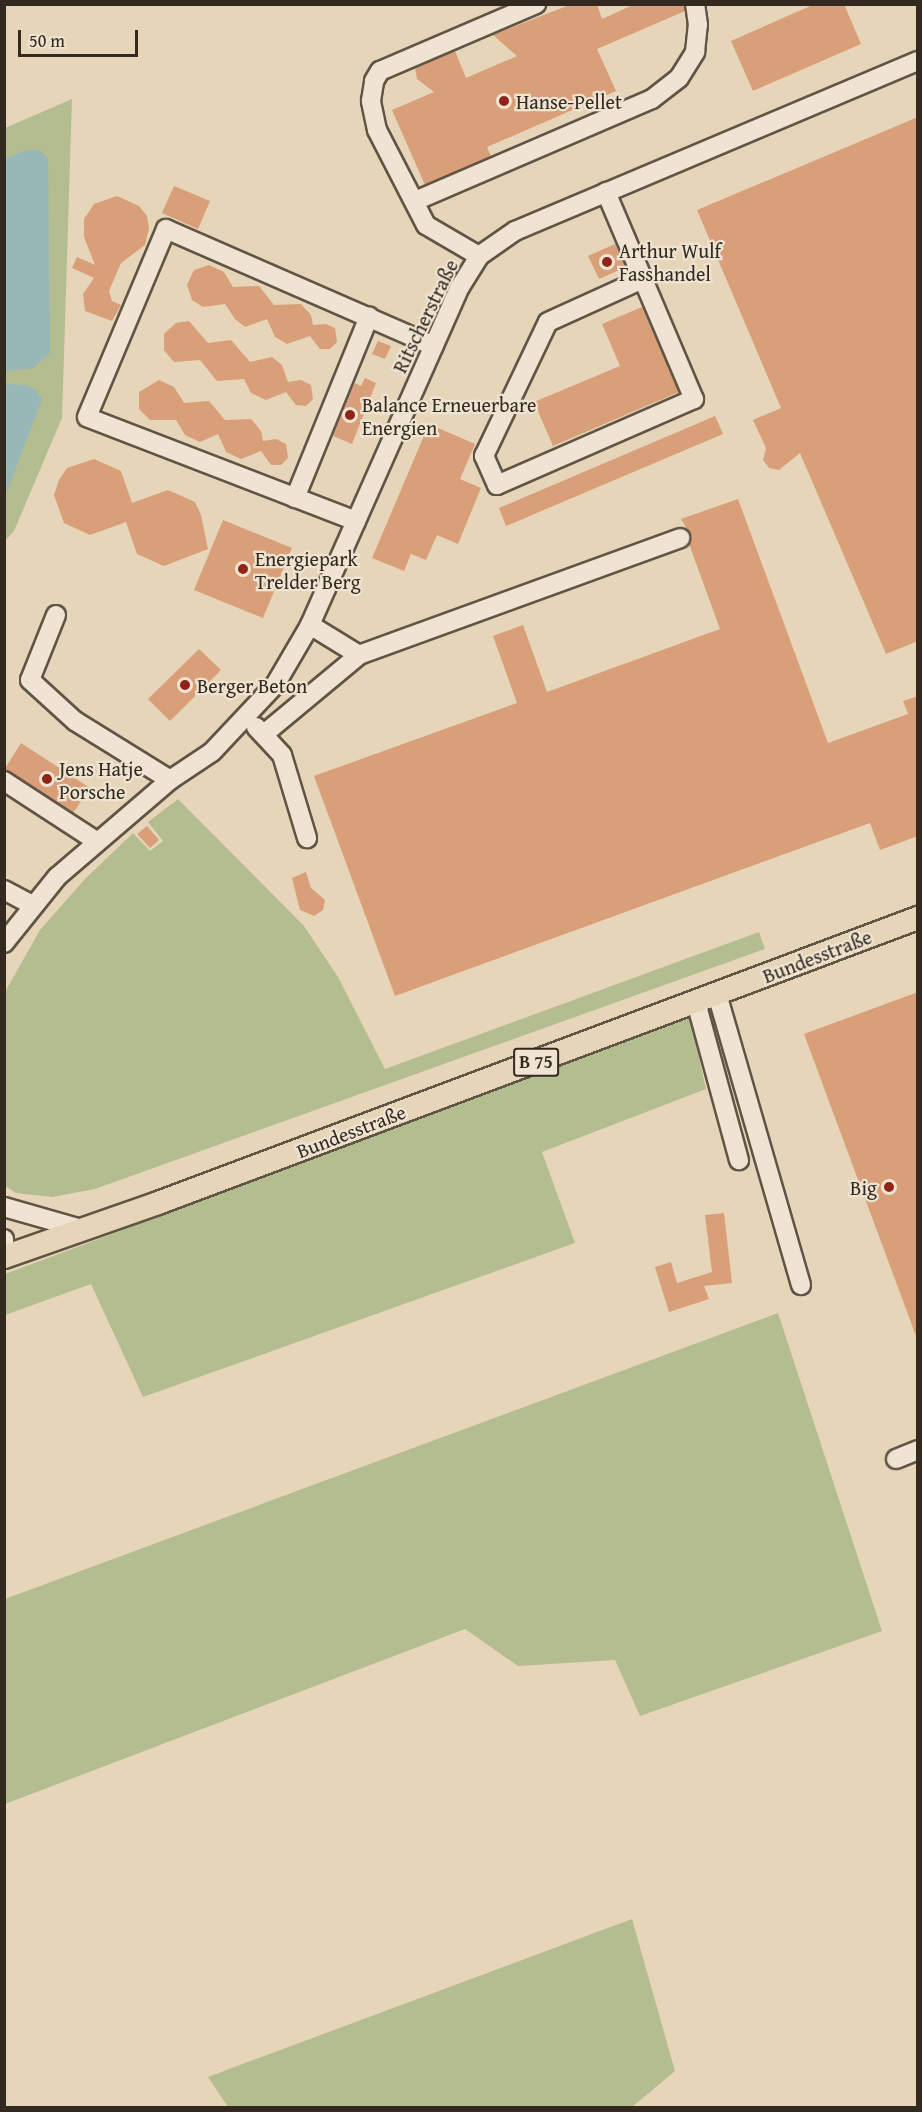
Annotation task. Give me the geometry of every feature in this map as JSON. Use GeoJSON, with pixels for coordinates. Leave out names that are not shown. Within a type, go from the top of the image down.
{"type":"FeatureCollection","features":[{"type":"Feature","properties":{"kind":"main road","name":"Bundesstraße"},"geometry":{"type":"LineString","coordinates":[[4,1257],[918,918]]}},
{"type":"Feature","properties":{"kind":"street"},"geometry":{"type":"LineString","coordinates":[[479,256],[426,225],[377,130],[371,101],[374,81],[381,71],[536,4]]}},
{"type":"Feature","properties":{"kind":"street"},"geometry":{"type":"LineString","coordinates":[[415,201],[652,99],[678,78],[695,52],[698,25],[695,4]]}},
{"type":"Feature","properties":{"kind":"street","name":"Ritscherstraße"},"geometry":{"type":"LineString","coordinates":[[4,943],[32,905],[96,840],[170,780],[212,752],[246,719],[275,685],[310,625],[434,346],[479,256],[515,231],[918,61]]}},
{"type":"Feature","properties":{"kind":"street"},"geometry":{"type":"LineString","coordinates":[[606,192],[643,279],[694,399],[497,485],[484,456],[548,322],[643,279]]}},
{"type":"Feature","properties":{"kind":"street"},"geometry":{"type":"LineString","coordinates":[[356,521],[87,417],[166,229],[434,346]]}},
{"type":"Feature","properties":{"kind":"street"},"geometry":{"type":"LineString","coordinates":[[295,498],[369,318]]}},
{"type":"Feature","properties":{"kind":"street"},"geometry":{"type":"LineString","coordinates":[[264,734],[359,655],[680,538]]}},
{"type":"Feature","properties":{"kind":"street"},"geometry":{"type":"LineString","coordinates":[[56,615],[30,680],[75,721],[170,780]]}},
{"type":"Feature","properties":{"kind":"street"},"geometry":{"type":"LineString","coordinates":[[310,625],[359,655]]}},
{"type":"Feature","properties":{"kind":"street"},"geometry":{"type":"LineString","coordinates":[[246,719],[264,734],[282,755],[307,838]]}},
{"type":"Feature","properties":{"kind":"street"},"geometry":{"type":"LineString","coordinates":[[4,781],[96,840]]}},
{"type":"Feature","properties":{"kind":"street"},"geometry":{"type":"LineString","coordinates":[[4,890],[32,905]]}},
{"type":"Feature","properties":{"kind":"street"},"geometry":{"type":"LineString","coordinates":[[717,994],[801,1285]]}},
{"type":"Feature","properties":{"kind":"street"},"geometry":{"type":"LineString","coordinates":[[696,1002],[739,1160]]}},
{"type":"Feature","properties":{"kind":"street"},"geometry":{"type":"LineString","coordinates":[[4,1207],[81,1229]]}},
{"type":"Feature","properties":{"kind":"street"},"geometry":{"type":"LineString","coordinates":[[4,1239],[4,1247]]}},
{"type":"Feature","properties":{"kind":"street"},"geometry":{"type":"LineString","coordinates":[[896,1459],[918,1450]]}},
{"type":"Feature","properties":{"kind":"green space"},"geometry":{"type":"Polygon","coordinates":[[[72,99],[62,418],[14,531],[5,541],[5,128],[72,99]]]}},
{"type":"Feature","properties":{"kind":"green space"},"geometry":{"type":"Polygon","coordinates":[[[178,799],[304,926],[338,977],[385,1069],[759,932],[765,949],[95,1189],[52,1197],[16,1193],[5,1186],[5,992],[40,930],[85,879],[133,833],[150,851],[163,841],[148,822],[178,799]]]}},
{"type":"Feature","properties":{"kind":"green space"},"geometry":{"type":"Polygon","coordinates":[[[690,1018],[706,1089],[542,1152],[575,1243],[143,1397],[91,1284],[5,1315],[5,1274],[690,1018]]]}},
{"type":"Feature","properties":{"kind":"green space"},"geometry":{"type":"Polygon","coordinates":[[[778,1313],[882,1631],[640,1716],[615,1660],[518,1666],[465,1629],[5,1804],[5,1599],[778,1313]]]}},
{"type":"Feature","properties":{"kind":"green space"},"geometry":{"type":"Polygon","coordinates":[[[632,1919],[675,2071],[632,2107],[228,2107],[208,2077],[632,1919]]]}},
{"type":"Feature","properties":{"kind":"water"},"geometry":{"type":"Polygon","coordinates":[[[26,150],[39,150],[48,158],[50,353],[33,368],[5,371],[5,159],[26,150]]]}},
{"type":"Feature","properties":{"kind":"water"},"geometry":{"type":"Polygon","coordinates":[[[5,384],[25,385],[36,390],[42,399],[5,497],[5,384]]]}},
{"type":"Feature","properties":{"kind":"building","name":"Hanse-Pellet"},"geometry":{"type":"Polygon","coordinates":[[[572,4],[597,4],[602,19],[635,4],[684,4],[685,11],[597,49],[616,91],[487,147],[491,156],[425,185],[392,110],[434,92],[417,79],[415,68],[455,51],[466,78],[517,56],[493,35],[572,4]]]}},
{"type":"Feature","properties":{"kind":"building"},"geometry":{"type":"Polygon","coordinates":[[[815,4],[844,4],[861,44],[753,91],[731,41],[815,4]]]}},
{"type":"Feature","properties":{"kind":"building"},"geometry":{"type":"Polygon","coordinates":[[[918,117],[918,641],[886,654],[800,453],[779,470],[769,468],[763,460],[766,448],[753,420],[781,408],[697,210],[918,117]]]}},
{"type":"Feature","properties":{"kind":"building"},"geometry":{"type":"Polygon","coordinates":[[[174,186],[210,201],[198,229],[162,213],[174,186]]]}},
{"type":"Feature","properties":{"kind":"building"},"geometry":{"type":"Polygon","coordinates":[[[117,196],[139,206],[147,216],[149,228],[145,245],[121,263],[109,291],[112,301],[121,305],[112,321],[85,311],[83,294],[94,278],[72,268],[77,257],[95,265],[84,237],[84,219],[94,204],[117,196]]]}},
{"type":"Feature","properties":{"kind":"building","name":"Arthur Wulf Fasshandel"},"geometry":{"type":"Polygon","coordinates":[[[615,244],[626,267],[599,279],[588,256],[615,244]]]}},
{"type":"Feature","properties":{"kind":"building"},"geometry":{"type":"Polygon","coordinates":[[[209,265],[224,272],[233,287],[259,286],[274,305],[301,304],[311,315],[313,325],[326,324],[335,328],[337,342],[330,349],[320,349],[310,336],[287,344],[275,337],[267,319],[245,327],[235,319],[225,304],[203,307],[192,300],[187,285],[194,270],[209,265]]]}},
{"type":"Feature","properties":{"kind":"building"},"geometry":{"type":"Polygon","coordinates":[[[642,307],[679,392],[553,446],[534,402],[620,366],[602,324],[642,307]]]}},
{"type":"Feature","properties":{"kind":"building"},"geometry":{"type":"Polygon","coordinates":[[[189,321],[208,343],[231,340],[250,362],[272,357],[282,365],[288,382],[301,380],[311,385],[313,399],[306,406],[296,405],[286,392],[266,400],[251,393],[244,379],[217,381],[200,360],[174,362],[164,350],[164,334],[176,323],[189,321]]]}},
{"type":"Feature","properties":{"kind":"building"},"geometry":{"type":"Polygon","coordinates":[[[378,341],[391,346],[385,359],[372,354],[378,341]]]}},
{"type":"Feature","properties":{"kind":"building","name":"Balance Erneuerbare Energien"},"geometry":{"type":"Polygon","coordinates":[[[365,378],[376,383],[352,444],[333,436],[355,383],[361,386],[365,378]]]}},
{"type":"Feature","properties":{"kind":"building"},"geometry":{"type":"Polygon","coordinates":[[[159,380],[174,387],[184,403],[209,401],[225,420],[251,419],[261,431],[263,441],[276,439],[286,444],[288,458],[281,465],[271,465],[261,451],[241,459],[226,452],[218,434],[200,442],[185,435],[176,420],[150,420],[139,409],[139,392],[159,380]]]}},
{"type":"Feature","properties":{"kind":"building"},"geometry":{"type":"Polygon","coordinates":[[[715,416],[723,434],[506,526],[499,508],[715,416]]]}},
{"type":"Feature","properties":{"kind":"building"},"geometry":{"type":"Polygon","coordinates":[[[429,424],[475,444],[460,479],[481,488],[458,544],[437,535],[426,560],[411,554],[404,571],[372,558],[429,424]]]}},
{"type":"Feature","properties":{"kind":"building"},"geometry":{"type":"Polygon","coordinates":[[[94,459],[121,471],[132,503],[168,490],[195,502],[201,515],[208,549],[164,566],[137,554],[126,522],[90,535],[64,523],[54,495],[59,480],[67,468],[94,459]]]}},
{"type":"Feature","properties":{"kind":"building"},"geometry":{"type":"Polygon","coordinates":[[[738,499],[828,743],[908,714],[903,701],[918,696],[918,836],[880,850],[870,823],[395,996],[314,776],[517,703],[493,636],[523,625],[547,692],[720,629],[689,544],[690,534],[681,519],[738,499]]]}},
{"type":"Feature","properties":{"kind":"building","name":"Energiepark Trelder Berg"},"geometry":{"type":"Polygon","coordinates":[[[223,520],[292,548],[263,618],[194,590],[223,520]]]}},
{"type":"Feature","properties":{"kind":"building","name":"Berger Beton"},"geometry":{"type":"Polygon","coordinates":[[[199,649],[221,670],[170,721],[148,699],[199,649]]]}},
{"type":"Feature","properties":{"kind":"building","name":"Jens Hatje Porsche"},"geometry":{"type":"Polygon","coordinates":[[[21,743],[90,788],[73,813],[4,770],[21,743]]]}},
{"type":"Feature","properties":{"kind":"building"},"geometry":{"type":"Polygon","coordinates":[[[147,826],[159,840],[150,848],[137,834],[147,826]]]}},
{"type":"Feature","properties":{"kind":"building"},"geometry":{"type":"Polygon","coordinates":[[[306,872],[311,888],[325,900],[323,910],[314,916],[300,910],[292,878],[306,872]]]}},
{"type":"Feature","properties":{"kind":"building","name":"Big"},"geometry":{"type":"Polygon","coordinates":[[[918,992],[918,1336],[916,1336],[804,1034],[918,992]]]}},
{"type":"Feature","properties":{"kind":"building"},"geometry":{"type":"Polygon","coordinates":[[[724,1213],[732,1283],[704,1286],[709,1299],[669,1312],[655,1267],[671,1262],[677,1283],[712,1272],[705,1215],[724,1213]]]}},
{"type":"Feature","properties":{"kind":"place","name":"Hanse-Pellet"},"geometry":{"type":"Point","coordinates":[504,101]}},
{"type":"Feature","properties":{"kind":"place","name":"Arthur Wulf Fasshandel"},"geometry":{"type":"Point","coordinates":[607,262]}},
{"type":"Feature","properties":{"kind":"place","name":"Balance Erneuerbare Energien"},"geometry":{"type":"Point","coordinates":[350,415]}},
{"type":"Feature","properties":{"kind":"place","name":"Energiepark Trelder Berg"},"geometry":{"type":"Point","coordinates":[243,569]}},
{"type":"Feature","properties":{"kind":"place","name":"Berger Beton"},"geometry":{"type":"Point","coordinates":[185,685]}},
{"type":"Feature","properties":{"kind":"place","name":"Jens Hatje Porsche"},"geometry":{"type":"Point","coordinates":[47,779]}},
{"type":"Feature","properties":{"kind":"place","name":"Big"},"geometry":{"type":"Point","coordinates":[889,1187]}}]}
